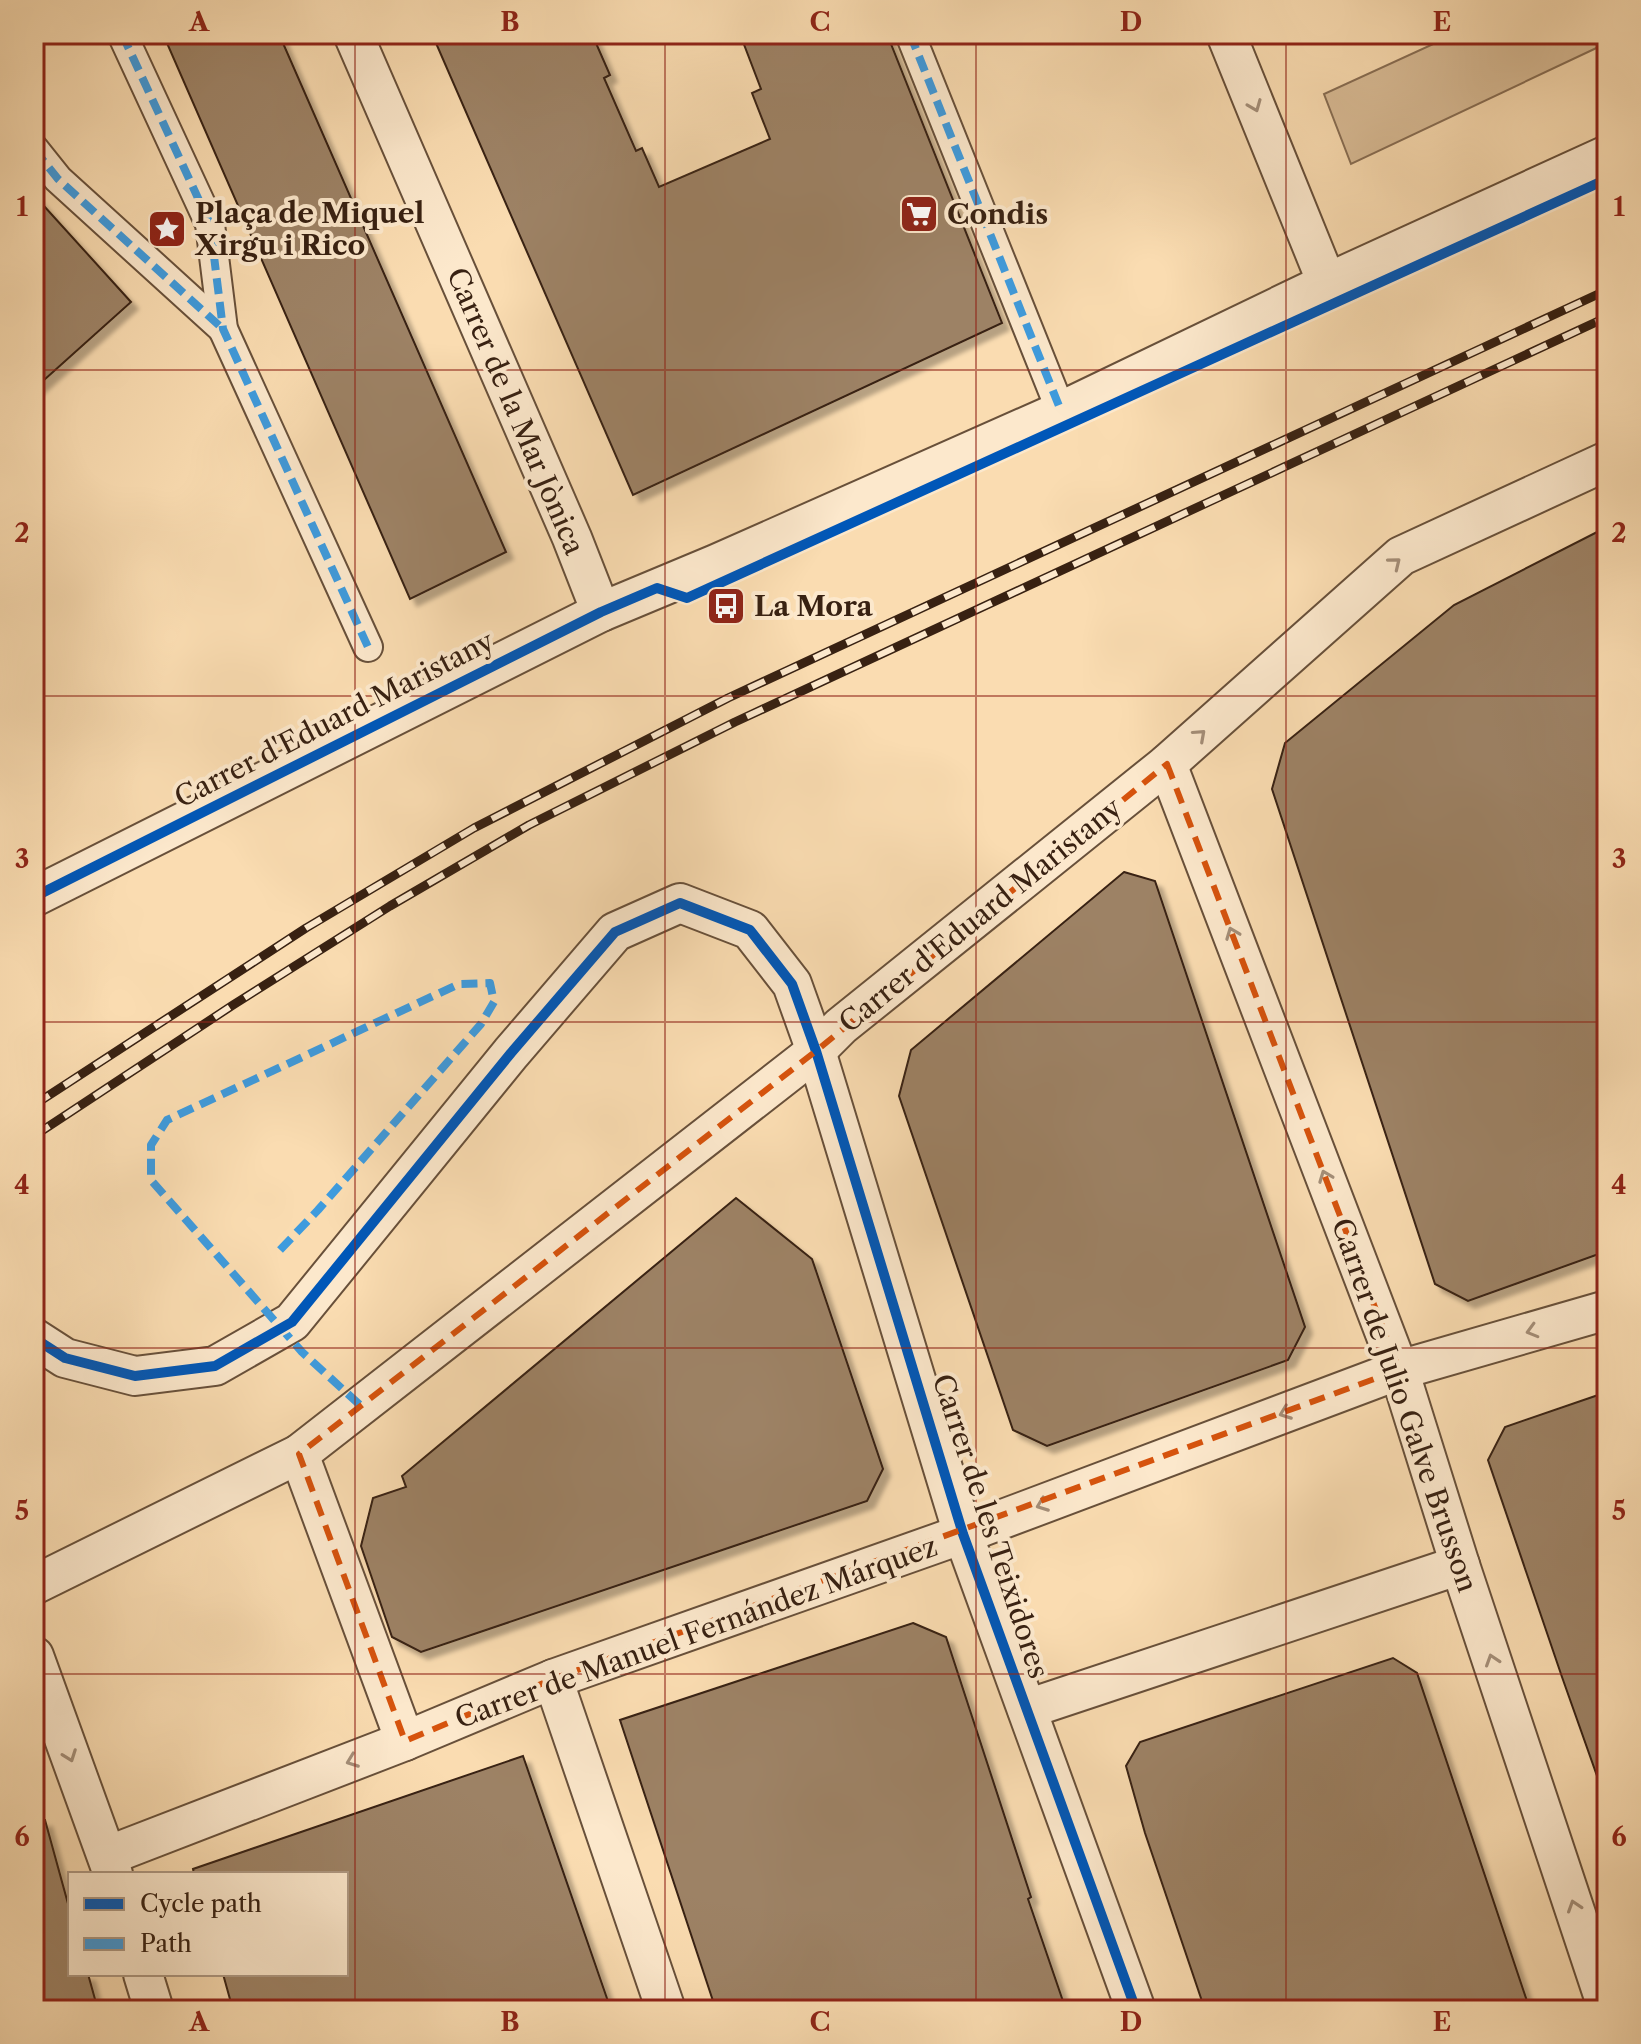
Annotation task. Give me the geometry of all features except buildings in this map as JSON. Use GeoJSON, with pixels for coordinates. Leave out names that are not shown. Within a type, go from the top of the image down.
{"type":"FeatureCollection","features":[{"type":"Feature","properties":{"kind":"street"},"geometry":{"type":"LineString","coordinates":[[122,34],[210,224],[223,329],[368,647]]}},
{"type":"Feature","properties":{"kind":"street","name":"Carrer de la Mar Jònica"},"geometry":{"type":"LineString","coordinates":[[353,34],[572,538],[601,612]]}},
{"type":"Feature","properties":{"kind":"street"},"geometry":{"type":"LineString","coordinates":[[910,34],[1061,411]]}},
{"type":"Feature","properties":{"kind":"street"},"geometry":{"type":"LineString","coordinates":[[1226,34],[1327,283]]}},
{"type":"Feature","properties":{"kind":"street"},"geometry":{"type":"LineString","coordinates":[[34,149],[58,179],[223,329]]}},
{"type":"Feature","properties":{"kind":"street","name":"Carrer d'Eduard Maristany"},"geometry":{"type":"LineString","coordinates":[[34,897],[601,612],[1061,411],[1327,283],[1607,155]]}},
{"type":"Feature","properties":{"kind":"street","name":"Carrer d'Eduard Maristany"},"geometry":{"type":"LineString","coordinates":[[34,1585],[299,1454],[816,1051],[841,1026],[1167,764],[1401,556],[1607,461]]}},
{"type":"Feature","properties":{"kind":"street","name":"Carrer de Julio Galve Brusson"},"geometry":{"type":"LineString","coordinates":[[1167,764],[1399,1370],[1460,1565],[1607,2007]]}},
{"type":"Feature","properties":{"kind":"street","name":"Carrer de les Teixidores"},"geometry":{"type":"LineString","coordinates":[[34,1338],[65,1358],[135,1376],[215,1366],[292,1322],[511,1053],[615,932],[680,903],[750,930],[792,984],[816,1051],[963,1534],[1136,2010]]}},
{"type":"Feature","properties":{"kind":"street","name":"Carrer de Manuel Fernández Márquez"},"geometry":{"type":"LineString","coordinates":[[110,1865],[553,1679],[963,1534],[1399,1370],[1607,1310]]}},
{"type":"Feature","properties":{"kind":"street"},"geometry":{"type":"LineString","coordinates":[[299,1454],[405,1741]]}},
{"type":"Feature","properties":{"kind":"street"},"geometry":{"type":"LineString","coordinates":[[1027,1709],[1460,1565]]}},
{"type":"Feature","properties":{"kind":"street"},"geometry":{"type":"LineString","coordinates":[[34,1656],[110,1865]]}},
{"type":"Feature","properties":{"kind":"street"},"geometry":{"type":"LineString","coordinates":[[553,1679],[666,2010]]}},
{"type":"Feature","properties":{"kind":"street"},"geometry":{"type":"LineString","coordinates":[[144,1976],[154,2010]]}},
{"type":"Feature","properties":{"kind":"highlighted area"},"geometry":{"type":"Polygon","coordinates":[[[1167,764],[1399,1370],[553,1679],[405,1741],[299,1454],[816,1051],[1167,764]]]}},
{"type":"Feature","properties":{"kind":"shaded area"},"geometry":{"type":"Polygon","coordinates":[[[1455,34],[1607,34],[1607,43],[1351,164],[1324,94],[1455,34]]]}},
{"type":"Feature","properties":{"kind":"railway"},"geometry":{"type":"LineString","coordinates":[[34,1105],[306,928],[474,828],[728,698],[1607,290]]}},
{"type":"Feature","properties":{"kind":"railway"},"geometry":{"type":"LineString","coordinates":[[34,1136],[390,906],[529,825],[735,722],[1607,317]]}},
{"type":"Feature","properties":{"kind":"marked path"},"geometry":{"type":"LineString","coordinates":[[122,34],[210,224],[223,329],[368,647]]}},
{"type":"Feature","properties":{"kind":"marked path"},"geometry":{"type":"LineString","coordinates":[[910,34],[1061,411]]}},
{"type":"Feature","properties":{"kind":"marked path"},"geometry":{"type":"LineString","coordinates":[[34,149],[58,179],[223,329]]}},
{"type":"Feature","properties":{"kind":"marked path"},"geometry":{"type":"LineString","coordinates":[[280,1250],[481,1024],[494,1002],[490,983],[459,984],[167,1120],[151,1145],[151,1180],[302,1352],[361,1406]]}},
{"type":"Feature","properties":{"kind":"cycle path"},"geometry":{"type":"LineString","coordinates":[[34,897],[601,612],[657,588],[687,598],[1607,179]]}},
{"type":"Feature","properties":{"kind":"cycle path"},"geometry":{"type":"LineString","coordinates":[[34,1338],[65,1358],[135,1376],[215,1366],[292,1322],[511,1053],[615,932],[680,903],[750,930],[792,984],[816,1051],[963,1534],[1136,2010]]}},
{"type":"Feature","properties":{"kind":"place","name":"Condis"},"geometry":{"type":"Point","coordinates":[919,214]}},
{"type":"Feature","properties":{"kind":"place","name":"Plaça de Miquel Xirgu i Rico"},"geometry":{"type":"Point","coordinates":[167,229]}},
{"type":"Feature","properties":{"kind":"place","name":"La Mora"},"geometry":{"type":"Point","coordinates":[726,606]}}]}
